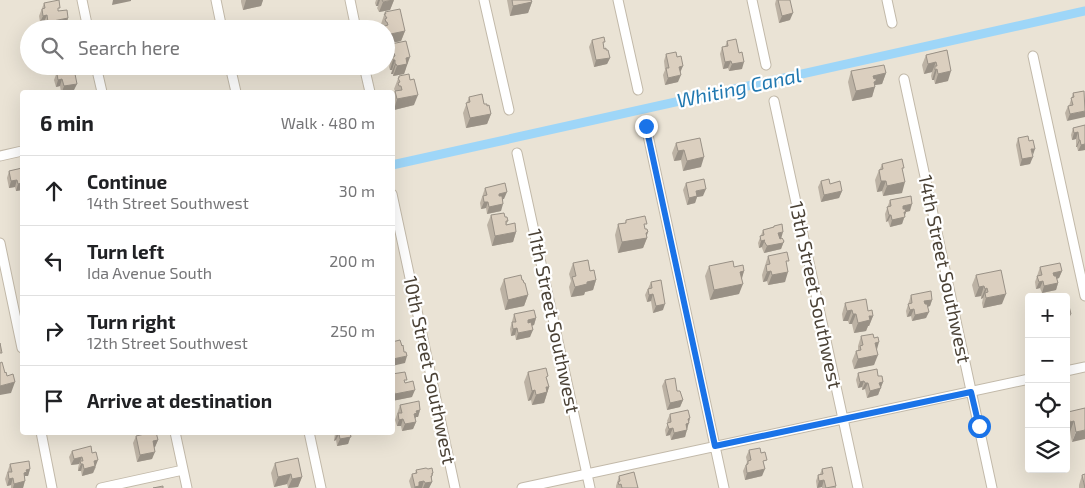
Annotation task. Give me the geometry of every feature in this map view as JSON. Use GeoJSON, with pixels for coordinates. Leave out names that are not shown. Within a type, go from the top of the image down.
{"type":"FeatureCollection","features":[{"type":"Feature","properties":{"kind":"street"},"geometry":{"type":"LineString","coordinates":[[82,0],[86,20]]}},
{"type":"Feature","properties":{"kind":"street"},"geometry":{"type":"LineString","coordinates":[[216,0],[220,20]]}},
{"type":"Feature","properties":{"kind":"street"},"geometry":{"type":"LineString","coordinates":[[350,0],[354,20]]}},
{"type":"Feature","properties":{"kind":"street"},"geometry":{"type":"LineString","coordinates":[[484,0],[508,110]]}},
{"type":"Feature","properties":{"kind":"street"},"geometry":{"type":"LineString","coordinates":[[618,0],[638,90]]}},
{"type":"Feature","properties":{"kind":"street"},"geometry":{"type":"LineString","coordinates":[[752,0],[766,65]]}},
{"type":"Feature","properties":{"kind":"street"},"geometry":{"type":"LineString","coordinates":[[887,0],[892,23]]}},
{"type":"Feature","properties":{"kind":"street"},"geometry":{"type":"LineString","coordinates":[[1033,56],[1085,296]]}},
{"type":"Feature","properties":{"kind":"street"},"geometry":{"type":"LineString","coordinates":[[98,75],[102,90]]}},
{"type":"Feature","properties":{"kind":"street"},"geometry":{"type":"LineString","coordinates":[[232,75],[236,90]]}},
{"type":"Feature","properties":{"kind":"street"},"geometry":{"type":"LineString","coordinates":[[366,75],[370,90]]}},
{"type":"Feature","properties":{"kind":"street","name":"14th Street Southwest"},"geometry":{"type":"LineString","coordinates":[[904,79],[992,488]]}},
{"type":"Feature","properties":{"kind":"street","name":"13th Street Southwest"},"geometry":{"type":"LineString","coordinates":[[774,101],[858,488]]}},
{"type":"Feature","properties":{"kind":"street"},"geometry":{"type":"LineString","coordinates":[[646,126],[724,488]]}},
{"type":"Feature","properties":{"kind":"street"},"geometry":{"type":"LineString","coordinates":[[0,156],[20,151]]}},
{"type":"Feature","properties":{"kind":"street","name":"11th Street Southwest"},"geometry":{"type":"LineString","coordinates":[[518,153],[590,488]]}},
{"type":"Feature","properties":{"kind":"street","name":"10th Street Southwest"},"geometry":{"type":"LineString","coordinates":[[395,208],[455,488]]}},
{"type":"Feature","properties":{"kind":"street"},"geometry":{"type":"LineString","coordinates":[[0,243],[20,338]]}},
{"type":"Feature","properties":{"kind":"street"},"geometry":{"type":"LineString","coordinates":[[1070,370],[1085,367]]}},
{"type":"Feature","properties":{"kind":"street"},"geometry":{"type":"LineString","coordinates":[[522,488],[1025,380]]}},
{"type":"Feature","properties":{"kind":"street"},"geometry":{"type":"LineString","coordinates":[[41,435],[52,488]]}},
{"type":"Feature","properties":{"kind":"street"},"geometry":{"type":"LineString","coordinates":[[176,435],[187,488]]}},
{"type":"Feature","properties":{"kind":"street"},"geometry":{"type":"LineString","coordinates":[[310,435],[321,488]]}},
{"type":"Feature","properties":{"kind":"street"},"geometry":{"type":"LineString","coordinates":[[101,488],[183,470]]}},
{"type":"Feature","properties":{"kind":"shaded area"},"geometry":{"type":"Polygon","coordinates":[[[0,0],[1085,0],[1085,488],[0,488],[0,0]]]}},
{"type":"Feature","properties":{"kind":"building"},"geometry":{"type":"Polygon","coordinates":[[[59,0],[60,8],[58,8],[58,11],[67,10],[68,18],[48,20],[47,15],[43,16],[42,9],[45,8],[44,3],[59,0]]]}},
{"type":"Feature","properties":{"kind":"building"},"geometry":{"type":"Polygon","coordinates":[[[512,0],[531,0],[532,2],[513,6],[512,0]]]}},
{"type":"Feature","properties":{"kind":"building"},"geometry":{"type":"Polygon","coordinates":[[[778,0],[790,0],[793,13],[782,16],[778,0]]]}},
{"type":"Feature","properties":{"kind":"building"},"geometry":{"type":"Polygon","coordinates":[[[400,9],[405,31],[395,33],[395,20],[385,20],[387,18],[384,14],[386,14],[385,12],[400,9]]]}},
{"type":"Feature","properties":{"kind":"building"},"geometry":{"type":"Polygon","coordinates":[[[604,37],[604,49],[608,50],[610,58],[596,60],[592,40],[604,37]]]}},
{"type":"Feature","properties":{"kind":"building"},"geometry":{"type":"Polygon","coordinates":[[[736,39],[739,53],[742,52],[744,62],[732,64],[731,61],[725,62],[722,47],[728,46],[727,41],[736,39]]]}},
{"type":"Feature","properties":{"kind":"building"},"geometry":{"type":"Polygon","coordinates":[[[406,41],[410,57],[406,58],[407,64],[397,66],[395,64],[395,43],[406,41]]]}},
{"type":"Feature","properties":{"kind":"building"},"geometry":{"type":"Polygon","coordinates":[[[947,50],[951,71],[938,74],[937,69],[935,70],[936,62],[928,64],[926,55],[947,50]]]}},
{"type":"Feature","properties":{"kind":"building"},"geometry":{"type":"Polygon","coordinates":[[[676,52],[677,57],[681,56],[683,66],[679,67],[681,75],[668,78],[666,68],[669,68],[666,54],[676,52]]]}},
{"type":"Feature","properties":{"kind":"building"},"geometry":{"type":"Polygon","coordinates":[[[884,65],[886,73],[873,76],[874,79],[876,78],[874,82],[875,87],[856,91],[851,71],[884,65]]]}},
{"type":"Feature","properties":{"kind":"building"},"geometry":{"type":"Polygon","coordinates":[[[409,74],[410,80],[414,79],[418,95],[397,99],[395,91],[402,90],[398,83],[400,82],[398,78],[399,76],[409,74]]]}},
{"type":"Feature","properties":{"kind":"building"},"geometry":{"type":"Polygon","coordinates":[[[57,75],[75,75],[77,84],[64,86],[62,79],[58,80],[57,75]]]}},
{"type":"Feature","properties":{"kind":"building"},"geometry":{"type":"Polygon","coordinates":[[[1084,91],[1085,111],[1070,114],[1068,106],[1073,105],[1071,98],[1074,97],[1073,93],[1084,91]]]}},
{"type":"Feature","properties":{"kind":"building"},"geometry":{"type":"Polygon","coordinates":[[[482,94],[484,104],[489,105],[491,114],[470,118],[466,103],[470,102],[469,97],[482,94]]]}},
{"type":"Feature","properties":{"kind":"building"},"geometry":{"type":"Polygon","coordinates":[[[1085,125],[1085,144],[1081,145],[1078,132],[1074,133],[1073,128],[1085,125]]]}},
{"type":"Feature","properties":{"kind":"building"},"geometry":{"type":"Polygon","coordinates":[[[1028,136],[1029,141],[1033,140],[1035,149],[1031,149],[1033,157],[1022,159],[1018,138],[1028,136]]]}},
{"type":"Feature","properties":{"kind":"building"},"geometry":{"type":"Polygon","coordinates":[[[700,138],[704,157],[687,161],[684,150],[678,151],[676,143],[700,138]]]}},
{"type":"Feature","properties":{"kind":"building"},"geometry":{"type":"Polygon","coordinates":[[[902,159],[905,182],[887,186],[886,181],[881,181],[879,170],[883,169],[882,164],[902,159]]]}},
{"type":"Feature","properties":{"kind":"building"},"geometry":{"type":"Polygon","coordinates":[[[20,168],[20,184],[18,184],[17,180],[11,181],[9,171],[20,168]]]}},
{"type":"Feature","properties":{"kind":"building"},"geometry":{"type":"Polygon","coordinates":[[[704,179],[706,189],[696,191],[697,196],[689,198],[686,183],[704,179]]]}},
{"type":"Feature","properties":{"kind":"building"},"geometry":{"type":"Polygon","coordinates":[[[829,179],[830,184],[840,181],[842,191],[824,195],[821,181],[829,179]]]}},
{"type":"Feature","properties":{"kind":"building"},"geometry":{"type":"Polygon","coordinates":[[[505,183],[507,192],[499,194],[499,196],[502,196],[503,204],[489,207],[488,202],[484,202],[483,196],[487,195],[485,188],[505,183]]]}},
{"type":"Feature","properties":{"kind":"building"},"geometry":{"type":"Polygon","coordinates":[[[911,196],[912,204],[903,206],[906,212],[904,212],[905,217],[892,220],[887,207],[891,206],[890,200],[911,196]]]}},
{"type":"Feature","properties":{"kind":"building"},"geometry":{"type":"Polygon","coordinates":[[[504,213],[508,221],[506,221],[506,225],[515,223],[516,232],[495,236],[491,215],[504,213]]]}},
{"type":"Feature","properties":{"kind":"building"},"geometry":{"type":"Polygon","coordinates":[[[645,216],[647,224],[644,224],[648,232],[646,233],[647,238],[622,242],[618,224],[626,223],[626,220],[645,216]]]}},
{"type":"Feature","properties":{"kind":"building"},"geometry":{"type":"Polygon","coordinates":[[[782,224],[783,232],[778,233],[780,239],[782,238],[784,241],[783,243],[767,246],[765,240],[761,241],[760,236],[764,235],[763,230],[782,224]]]}},
{"type":"Feature","properties":{"kind":"building"},"geometry":{"type":"Polygon","coordinates":[[[787,252],[789,261],[786,261],[788,272],[772,275],[771,271],[767,272],[766,265],[770,264],[768,256],[787,252]]]}},
{"type":"Feature","properties":{"kind":"building"},"geometry":{"type":"Polygon","coordinates":[[[588,260],[590,271],[594,270],[596,280],[575,287],[572,277],[576,276],[573,263],[588,260]]]}},
{"type":"Feature","properties":{"kind":"building"},"geometry":{"type":"Polygon","coordinates":[[[733,261],[734,267],[743,265],[744,271],[740,272],[743,284],[714,290],[709,266],[733,261]]]}},
{"type":"Feature","properties":{"kind":"building"},"geometry":{"type":"Polygon","coordinates":[[[1060,263],[1062,271],[1053,273],[1058,283],[1044,286],[1043,281],[1039,282],[1037,276],[1042,275],[1040,267],[1060,263]]]}},
{"type":"Feature","properties":{"kind":"building"},"geometry":{"type":"Polygon","coordinates":[[[1001,270],[1006,294],[986,298],[987,288],[985,289],[984,286],[979,287],[976,275],[1001,270]]]}},
{"type":"Feature","properties":{"kind":"building"},"geometry":{"type":"Polygon","coordinates":[[[521,275],[528,295],[508,300],[504,279],[521,275]]]}},
{"type":"Feature","properties":{"kind":"building"},"geometry":{"type":"Polygon","coordinates":[[[661,280],[665,304],[656,306],[653,294],[649,295],[648,289],[652,288],[651,282],[661,280]]]}},
{"type":"Feature","properties":{"kind":"building"},"geometry":{"type":"Polygon","coordinates":[[[931,291],[932,300],[924,301],[929,312],[915,315],[914,309],[910,310],[908,304],[912,303],[911,295],[931,291]]]}},
{"type":"Feature","properties":{"kind":"building"},"geometry":{"type":"Polygon","coordinates":[[[866,299],[868,311],[872,310],[873,316],[869,316],[870,320],[858,323],[856,314],[853,314],[852,310],[847,311],[845,303],[866,299]]]}},
{"type":"Feature","properties":{"kind":"building"},"geometry":{"type":"Polygon","coordinates":[[[534,310],[536,318],[528,320],[528,323],[531,322],[533,330],[518,333],[517,328],[513,329],[512,322],[516,322],[514,314],[534,310]]]}},
{"type":"Feature","properties":{"kind":"building"},"geometry":{"type":"Polygon","coordinates":[[[873,334],[874,338],[878,337],[879,342],[875,343],[878,355],[858,359],[856,351],[861,350],[860,346],[863,345],[861,336],[873,334]]]}},
{"type":"Feature","properties":{"kind":"building"},"geometry":{"type":"Polygon","coordinates":[[[400,340],[407,356],[395,359],[395,341],[400,340]]]}},
{"type":"Feature","properties":{"kind":"building"},"geometry":{"type":"Polygon","coordinates":[[[2,362],[5,373],[7,376],[13,374],[15,382],[0,386],[0,363],[2,362]]]}},
{"type":"Feature","properties":{"kind":"building"},"geometry":{"type":"Polygon","coordinates":[[[546,368],[549,387],[546,387],[547,392],[536,395],[535,390],[532,391],[528,372],[546,368]]]}},
{"type":"Feature","properties":{"kind":"building"},"geometry":{"type":"Polygon","coordinates":[[[877,369],[878,376],[882,376],[883,382],[879,383],[881,388],[870,391],[868,383],[860,382],[858,373],[877,369]]]}},
{"type":"Feature","properties":{"kind":"building"},"geometry":{"type":"Polygon","coordinates":[[[405,372],[407,380],[404,380],[405,383],[413,381],[415,390],[395,394],[395,374],[405,372]]]}},
{"type":"Feature","properties":{"kind":"building"},"geometry":{"type":"Polygon","coordinates":[[[675,378],[677,391],[680,391],[683,400],[670,403],[665,380],[675,378]]]}},
{"type":"Feature","properties":{"kind":"building"},"geometry":{"type":"Polygon","coordinates":[[[419,401],[420,410],[414,414],[416,422],[405,424],[403,419],[399,420],[398,413],[402,413],[400,405],[419,401]]]}},
{"type":"Feature","properties":{"kind":"building"},"geometry":{"type":"Polygon","coordinates":[[[1085,408],[1085,430],[1076,432],[1074,421],[1070,422],[1070,412],[1085,408]]]}},
{"type":"Feature","properties":{"kind":"building"},"geometry":{"type":"Polygon","coordinates":[[[688,410],[690,418],[688,419],[689,423],[686,424],[687,430],[674,433],[673,428],[669,429],[667,423],[671,422],[670,414],[688,410]]]}},
{"type":"Feature","properties":{"kind":"building"},"geometry":{"type":"Polygon","coordinates":[[[157,435],[158,440],[153,441],[155,452],[140,455],[136,436],[157,435]]]}},
{"type":"Feature","properties":{"kind":"building"},"geometry":{"type":"Polygon","coordinates":[[[339,435],[351,435],[351,437],[340,439],[339,435]]]}},
{"type":"Feature","properties":{"kind":"building"},"geometry":{"type":"Polygon","coordinates":[[[91,446],[92,453],[96,452],[98,460],[94,461],[95,466],[84,469],[80,461],[83,461],[82,457],[74,459],[72,451],[91,446]]]}},
{"type":"Feature","properties":{"kind":"building"},"geometry":{"type":"Polygon","coordinates":[[[760,448],[761,453],[765,452],[767,460],[763,461],[765,469],[747,473],[746,465],[751,460],[749,450],[760,448]]]}},
{"type":"Feature","properties":{"kind":"building"},"geometry":{"type":"Polygon","coordinates":[[[298,458],[302,477],[292,479],[291,474],[278,477],[275,463],[298,458]]]}},
{"type":"Feature","properties":{"kind":"building"},"geometry":{"type":"Polygon","coordinates":[[[29,461],[30,469],[24,473],[25,481],[14,484],[13,478],[9,479],[8,472],[12,472],[10,464],[29,461]]]}},
{"type":"Feature","properties":{"kind":"building"},"geometry":{"type":"Polygon","coordinates":[[[832,467],[836,486],[826,488],[824,480],[819,481],[818,475],[823,474],[822,469],[832,467]]]}},
{"type":"Feature","properties":{"kind":"building"},"geometry":{"type":"Polygon","coordinates":[[[432,468],[432,482],[419,482],[419,486],[415,487],[412,474],[417,473],[416,470],[432,468]]]}},
{"type":"Feature","properties":{"kind":"building"},"geometry":{"type":"Polygon","coordinates":[[[634,472],[638,488],[622,488],[618,482],[620,481],[619,476],[634,472]]]}},
{"type":"Feature","properties":{"kind":"building"},"geometry":{"type":"Polygon","coordinates":[[[1085,474],[1085,488],[1082,475],[1085,474]]]}},
{"type":"Feature","properties":{"kind":"waterway","name":"Whiting Canal"},"geometry":{"type":"LineString","coordinates":[[395,164],[1085,11]]}},
{"type":"Feature","properties":{"kind":"route"},"geometry":{"type":"LineString","coordinates":[[646,126],[715,446],[971,392],[979,426]]}}]}
